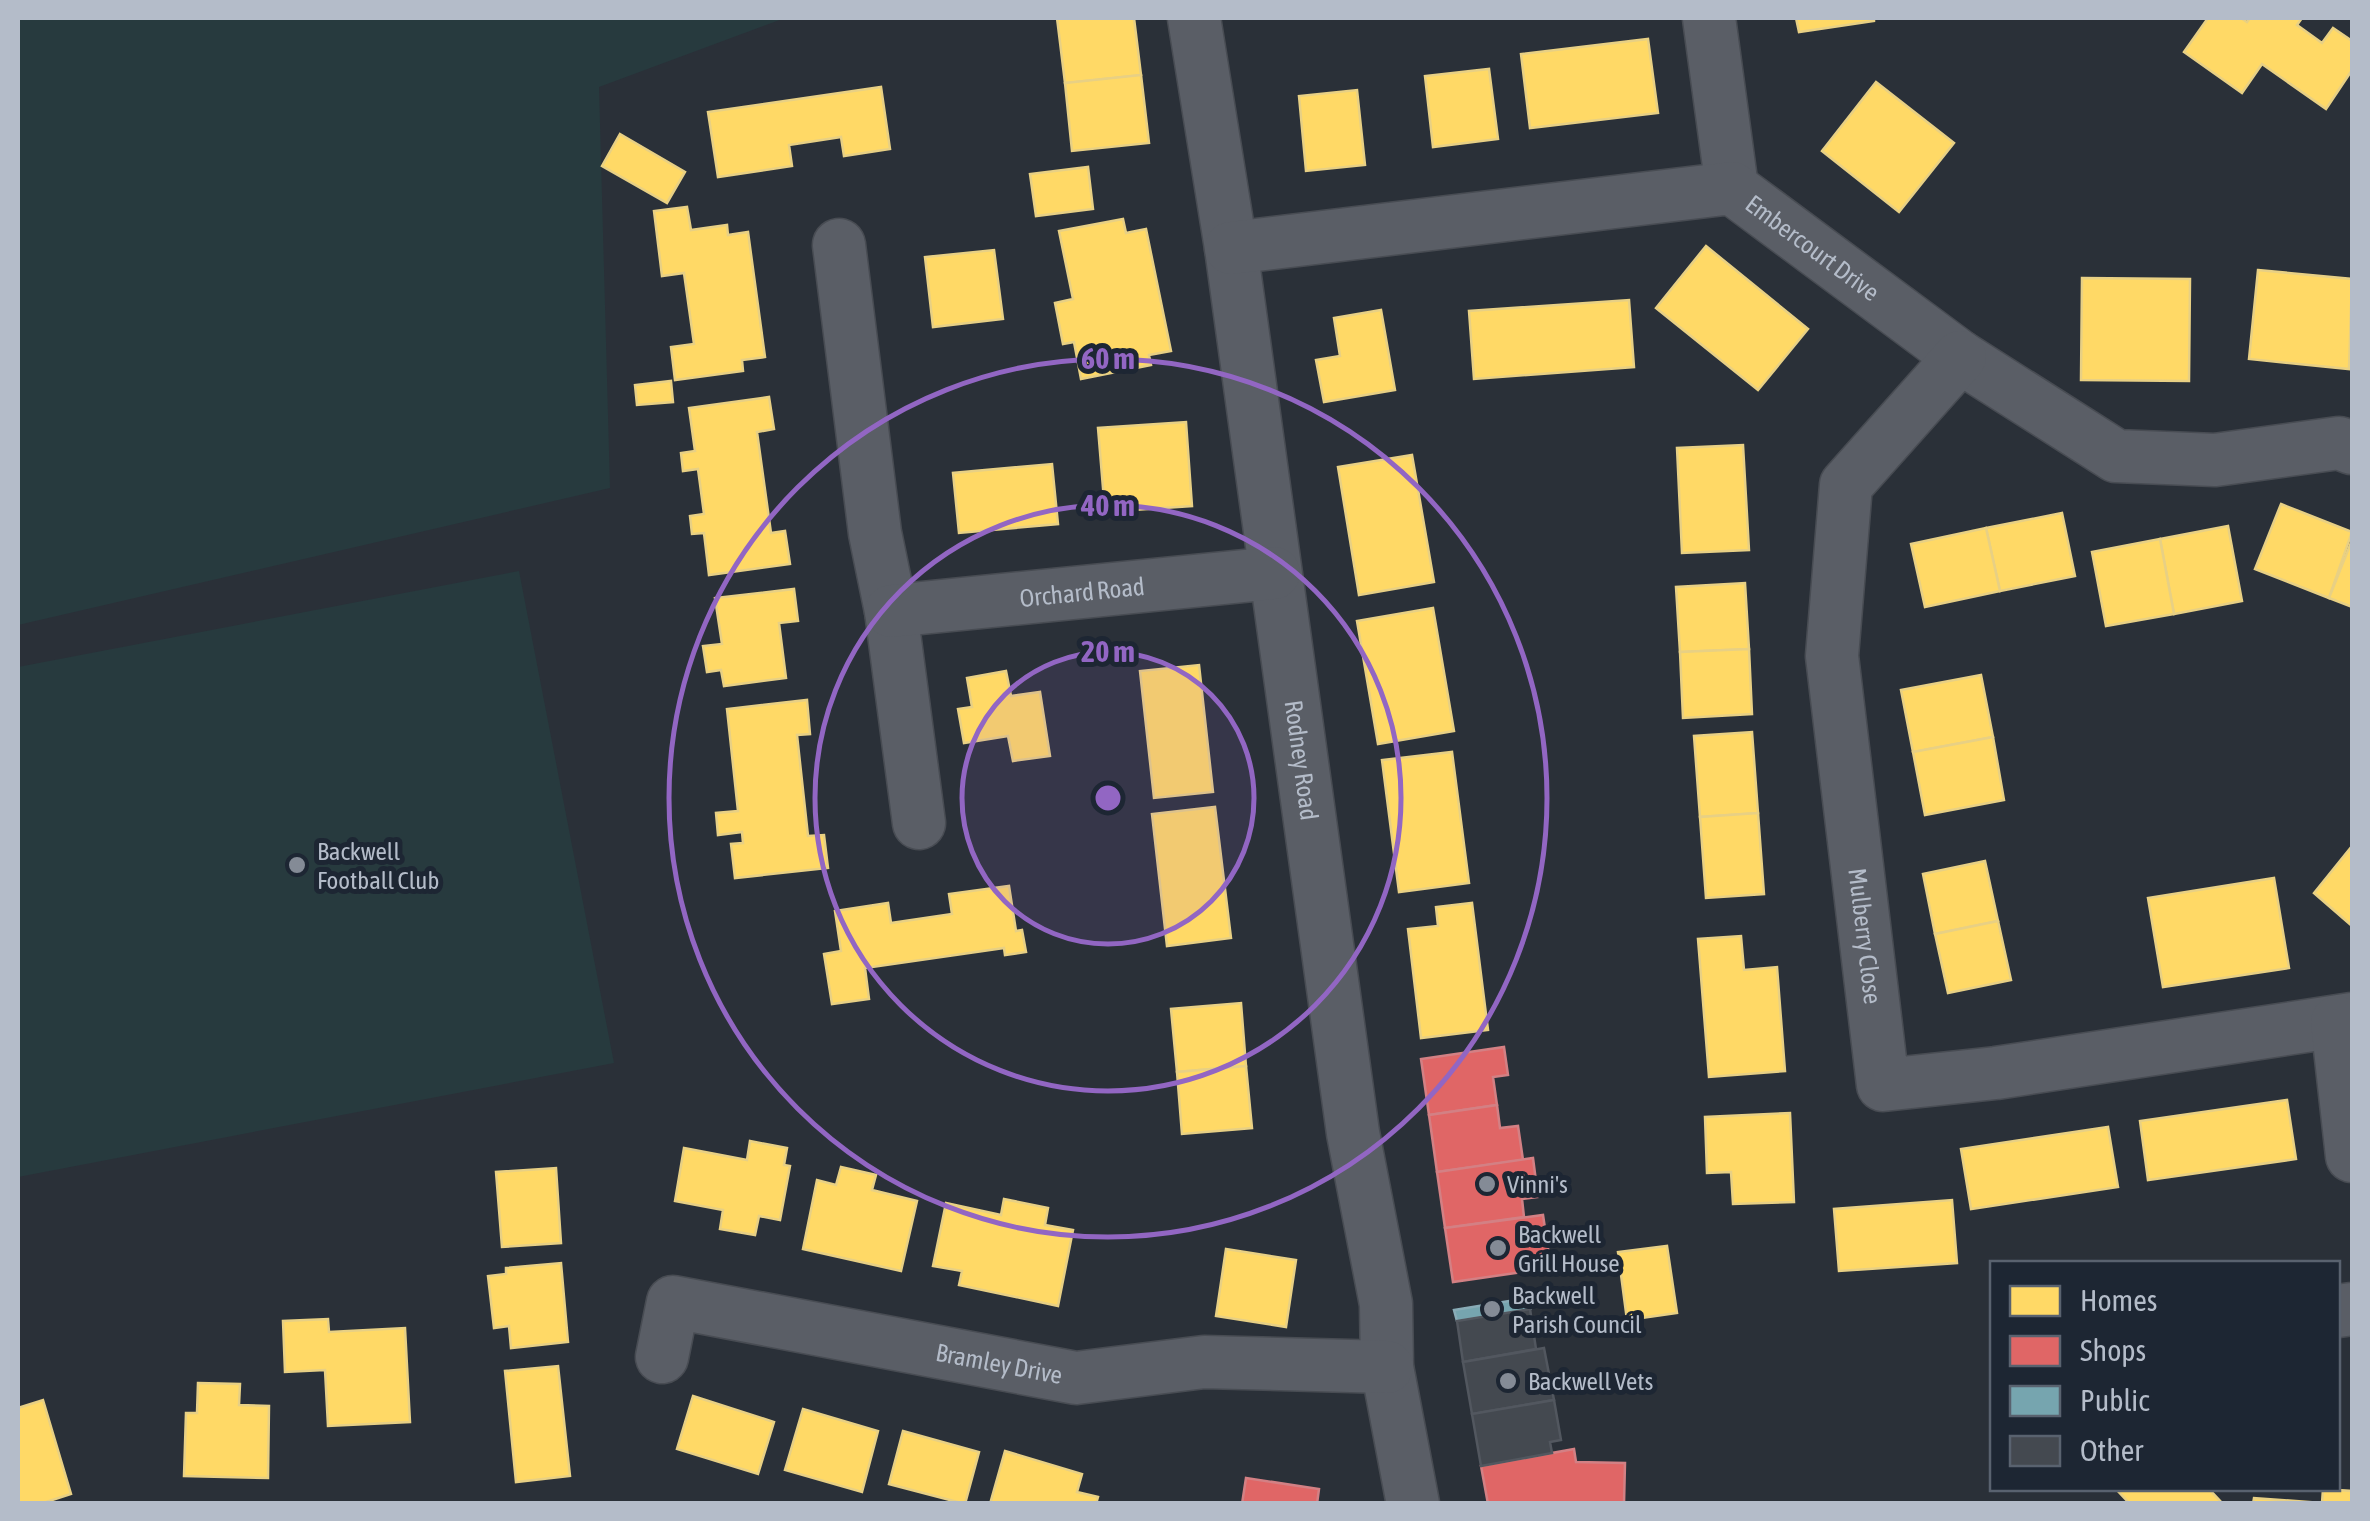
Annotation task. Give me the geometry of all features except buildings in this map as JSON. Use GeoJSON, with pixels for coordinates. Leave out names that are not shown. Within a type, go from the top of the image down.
{"type":"FeatureCollection","features":[{"type":"Feature","properties":{"kind":"street","name":"Rodney Road"},"geometry":{"type":"LineString","coordinates":[[1194,18],[1231,248],[1352,1133],[1386,1304],[1387,1367],[1414,1504]]}},
{"type":"Feature","properties":{"kind":"street"},"geometry":{"type":"LineString","coordinates":[[1709,18],[1732,188]]}},
{"type":"Feature","properties":{"kind":"street","name":"Embercourt Drive"},"geometry":{"type":"LineString","coordinates":[[1231,248],[1732,188],[1960,357],[2116,456],[2215,460],[2339,443],[2352,448]]}},
{"type":"Feature","properties":{"kind":"street"},"geometry":{"type":"LineString","coordinates":[[840,245],[875,533],[890,611],[919,823]]}},
{"type":"Feature","properties":{"kind":"street","name":"Mulberry Close"},"geometry":{"type":"LineString","coordinates":[[1960,357],[1846,486],[1832,656],[1883,1086],[2345,1021]]}},
{"type":"Feature","properties":{"kind":"street","name":"Orchard Road"},"geometry":{"type":"LineString","coordinates":[[890,611],[1274,573]]}},
{"type":"Feature","properties":{"kind":"street"},"geometry":{"type":"LineString","coordinates":[[2345,1021],[2352,1156]]}},
{"type":"Feature","properties":{"kind":"street","name":"Bramley Drive"},"geometry":{"type":"LineString","coordinates":[[662,1357],[673,1302],[1076,1378],[1204,1362],[1387,1367]]}},
{"type":"Feature","properties":{"kind":"green space"},"geometry":{"type":"Polygon","coordinates":[[[18,18],[785,18],[599,87],[610,488],[18,625],[18,18]]]}},
{"type":"Feature","properties":{"kind":"green space","name":"Backwell Football Club"},"geometry":{"type":"Polygon","coordinates":[[[519,571],[614,1063],[18,1177],[18,667],[519,571]]]}},
{"type":"Feature","properties":{"kind":"place","name":"Backwell Football Club"},"geometry":{"type":"Point","coordinates":[297,865]}},
{"type":"Feature","properties":{"kind":"place","name":"Vinni's"},"geometry":{"type":"Point","coordinates":[1487,1184]}},
{"type":"Feature","properties":{"kind":"place","name":"Backwell Grill House"},"geometry":{"type":"Point","coordinates":[1498,1248]}},
{"type":"Feature","properties":{"kind":"place","name":"Backwell Parish Council"},"geometry":{"type":"Point","coordinates":[1492,1309]}},
{"type":"Feature","properties":{"kind":"place","name":"Backwell Vets"},"geometry":{"type":"Point","coordinates":[1508,1381]}}]}
